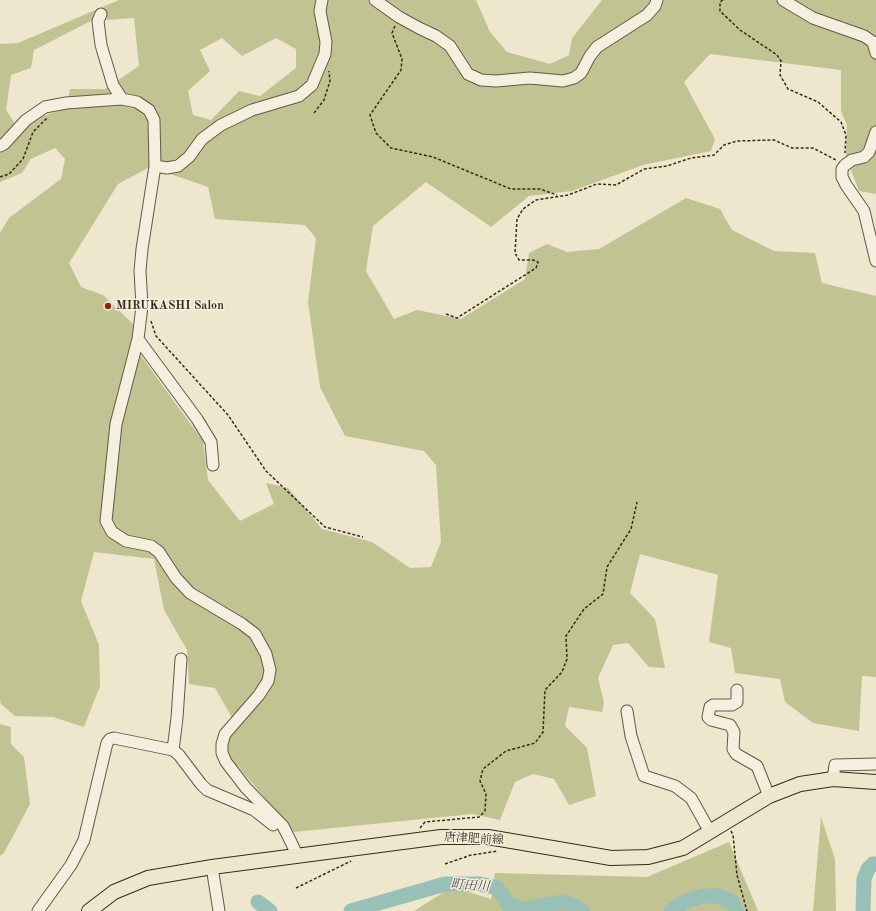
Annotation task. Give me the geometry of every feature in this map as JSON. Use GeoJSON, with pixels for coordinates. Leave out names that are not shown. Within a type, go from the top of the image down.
{"type":"FeatureCollection","features":[{"type":"Feature","properties":{"kind":"main road","name":"唐津肥前線"},"geometry":{"type":"LineString","coordinates":[[89,911],[114,892],[148,878],[297,855],[440,837],[488,837],[611,858],[648,857],[683,848],[769,796],[800,784],[833,779],[876,782]]}},
{"type":"Feature","properties":{"kind":"street"},"geometry":{"type":"LineString","coordinates":[[155,166],[167,168],[178,166],[189,157],[202,139],[221,125],[252,110],[299,96],[312,85],[325,54],[326,42],[320,11],[322,0]]}},
{"type":"Feature","properties":{"kind":"street"},"geometry":{"type":"LineString","coordinates":[[375,0],[399,17],[436,36],[450,46],[468,74],[481,80],[530,78],[563,81],[574,78],[581,73],[590,56],[597,47],[647,15],[655,6],[657,0]]}},
{"type":"Feature","properties":{"kind":"street"},"geometry":{"type":"LineString","coordinates":[[783,0],[813,18],[864,36],[872,42],[876,53]]}},
{"type":"Feature","properties":{"kind":"street"},"geometry":{"type":"LineString","coordinates":[[101,14],[98,21],[101,45],[114,85],[122,98]]}},
{"type":"Feature","properties":{"kind":"street"},"geometry":{"type":"LineString","coordinates":[[0,146],[4,144],[26,120],[45,107],[66,102],[122,98],[138,102],[149,110],[154,120],[155,166],[140,271],[142,306],[138,339],[116,424],[106,521],[112,532],[126,541],[150,546],[159,552],[176,578],[190,593],[242,624],[255,634],[266,654],[270,670],[268,681],[259,695],[225,734],[222,744],[222,753],[226,762],[246,788],[283,826],[297,855]]}},
{"type":"Feature","properties":{"kind":"street"},"geometry":{"type":"LineString","coordinates":[[876,132],[869,152],[864,157],[852,160],[842,169],[842,178],[864,211],[876,261]]}},
{"type":"Feature","properties":{"kind":"street"},"geometry":{"type":"LineString","coordinates":[[138,339],[197,418],[211,442],[213,465]]}},
{"type":"Feature","properties":{"kind":"street"},"geometry":{"type":"LineString","coordinates":[[173,750],[181,659]]}},
{"type":"Feature","properties":{"kind":"street"},"geometry":{"type":"LineString","coordinates":[[738,690],[736,702],[732,705],[713,705],[710,707],[708,717],[711,720],[730,725],[734,732],[733,749],[736,754],[757,766],[769,796]]}},
{"type":"Feature","properties":{"kind":"street"},"geometry":{"type":"LineString","coordinates":[[627,711],[631,736],[644,776],[675,786],[691,798],[710,832]]}},
{"type":"Feature","properties":{"kind":"street"},"geometry":{"type":"LineString","coordinates":[[38,911],[70,865],[84,840],[107,743],[110,739],[114,738],[173,750],[179,755],[207,790],[254,810],[292,842]]}},
{"type":"Feature","properties":{"kind":"street"},"geometry":{"type":"LineString","coordinates":[[833,779],[835,765],[876,764]]}},
{"type":"Feature","properties":{"kind":"street"},"geometry":{"type":"LineString","coordinates":[[212,867],[219,911]]}},
{"type":"Feature","properties":{"kind":"path"},"geometry":{"type":"LineString","coordinates":[[446,314],[457,318],[536,268],[538,262],[533,260],[519,260],[514,253],[517,219],[523,208],[536,200],[568,195],[597,184],[616,185],[644,169],[667,166],[691,158],[714,155],[724,146],[737,141],[774,140],[792,148],[813,148],[845,165],[846,135],[841,122],[818,102],[788,89],[780,75],[781,61],[777,56],[740,30],[720,11],[720,2],[723,0]]}},
{"type":"Feature","properties":{"kind":"path"},"geometry":{"type":"LineString","coordinates":[[399,17],[392,33],[402,59],[401,70],[370,115],[376,133],[391,148],[434,157],[511,189],[540,189],[559,196]]}},
{"type":"Feature","properties":{"kind":"path"},"geometry":{"type":"LineString","coordinates":[[314,113],[324,100],[330,81],[329,62],[325,54]]}},
{"type":"Feature","properties":{"kind":"path"},"geometry":{"type":"LineString","coordinates":[[0,177],[8,174],[23,160],[33,132],[49,117]]}},
{"type":"Feature","properties":{"kind":"path"},"geometry":{"type":"LineString","coordinates":[[150,318],[156,336],[228,415],[266,471],[325,527],[363,537]]}},
{"type":"Feature","properties":{"kind":"path"},"geometry":{"type":"LineString","coordinates":[[419,840],[420,826],[425,822],[479,817],[485,811],[486,794],[480,781],[483,769],[506,751],[535,743],[543,732],[546,690],[562,672],[567,659],[566,636],[584,609],[603,594],[607,567],[631,529],[638,502]]}},
{"type":"Feature","properties":{"kind":"path"},"geometry":{"type":"LineString","coordinates":[[725,823],[733,836],[736,875],[747,911]]}},
{"type":"Feature","properties":{"kind":"path"},"geometry":{"type":"LineString","coordinates":[[445,864],[471,855],[501,850],[511,841]]}},
{"type":"Feature","properties":{"kind":"path"},"geometry":{"type":"LineString","coordinates":[[296,888],[351,861]]}},
{"type":"Feature","properties":{"kind":"green space"},"geometry":{"type":"Polygon","coordinates":[[[119,0],[476,0],[490,32],[507,52],[550,64],[569,55],[572,38],[602,0],[876,0],[876,194],[859,191],[846,157],[847,125],[841,111],[841,70],[710,54],[684,82],[715,139],[711,151],[643,165],[572,191],[529,196],[491,227],[426,182],[373,226],[366,271],[394,319],[417,310],[461,319],[525,279],[529,253],[547,244],[567,252],[599,249],[686,198],[720,209],[732,230],[774,251],[815,253],[822,283],[876,296],[876,677],[862,676],[859,731],[813,723],[785,702],[780,679],[735,673],[731,648],[709,642],[718,575],[640,554],[630,593],[655,619],[665,668],[649,667],[628,643],[613,645],[598,678],[604,702],[602,712],[569,707],[565,726],[587,748],[596,796],[569,805],[554,779],[533,774],[515,782],[500,820],[472,814],[294,832],[228,755],[228,739],[237,726],[215,688],[189,684],[187,650],[164,610],[154,559],[94,552],[81,601],[99,645],[100,686],[84,727],[53,717],[15,716],[1,704],[0,700],[0,233],[9,218],[61,179],[65,159],[55,148],[31,159],[22,173],[0,182],[0,44],[18,43],[119,0]],[[134,18],[91,21],[34,50],[31,68],[11,75],[6,110],[16,125],[67,108],[70,89],[105,89],[139,66],[134,18]],[[222,38],[200,50],[210,71],[188,91],[193,115],[211,120],[239,91],[260,96],[296,68],[296,49],[276,38],[242,56],[222,38]],[[150,167],[118,184],[69,263],[81,287],[103,295],[135,326],[133,345],[203,441],[208,480],[240,521],[274,504],[266,483],[288,488],[322,529],[372,542],[410,568],[431,567],[441,542],[436,465],[424,451],[345,436],[320,387],[308,302],[316,238],[305,225],[215,219],[208,187],[150,167]]]}},
{"type":"Feature","properties":{"kind":"green space"},"geometry":{"type":"Polygon","coordinates":[[[0,724],[11,727],[11,744],[24,757],[30,804],[4,853],[0,856],[0,724]]]}},
{"type":"Feature","properties":{"kind":"green space"},"geometry":{"type":"Polygon","coordinates":[[[821,817],[835,859],[836,911],[813,911],[821,817]]]}},
{"type":"Feature","properties":{"kind":"green space"},"geometry":{"type":"Polygon","coordinates":[[[729,842],[758,911],[414,911],[452,887],[491,899],[495,873],[647,877],[729,842]]]}},
{"type":"Feature","properties":{"kind":"waterway","name":"町田川"},"geometry":{"type":"LineString","coordinates":[[863,911],[864,879],[868,869],[873,864],[876,864]]}},
{"type":"Feature","properties":{"kind":"waterway","name":"町田川"},"geometry":{"type":"LineString","coordinates":[[351,911],[445,884],[480,884],[497,888],[508,904],[523,909],[563,902],[582,911]]}},
{"type":"Feature","properties":{"kind":"waterway","name":"町田川"},"geometry":{"type":"LineString","coordinates":[[671,911],[686,901],[703,896],[718,896],[732,902],[737,911]]}},
{"type":"Feature","properties":{"kind":"waterway","name":"町田川"},"geometry":{"type":"LineString","coordinates":[[258,902],[270,911]]}},
{"type":"Feature","properties":{"kind":"place","name":"MIRUKASHI Salon"},"geometry":{"type":"Point","coordinates":[108,306]}}]}
